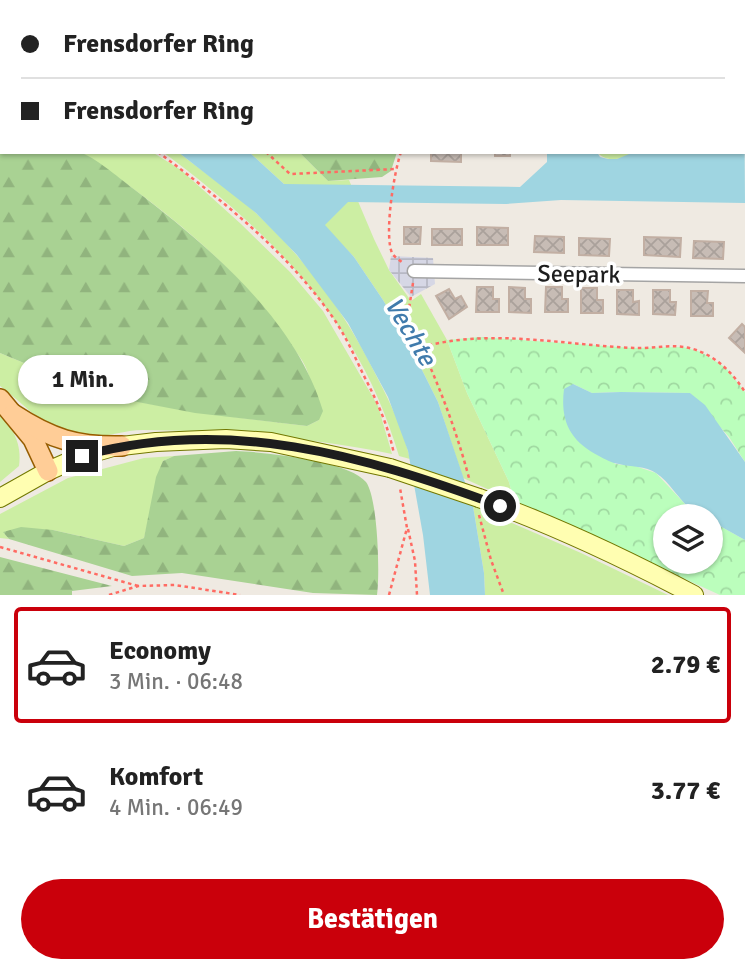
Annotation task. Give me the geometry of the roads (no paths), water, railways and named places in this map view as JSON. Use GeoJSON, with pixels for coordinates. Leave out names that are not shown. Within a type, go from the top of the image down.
{"type":"FeatureCollection","features":[{"type":"Feature","properties":{"kind":"main road"},"geometry":{"type":"LineString","coordinates":[[7,407],[40,431],[66,441],[97,447],[122,446]]}},
{"type":"Feature","properties":{"kind":"main road"},"geometry":{"type":"LineString","coordinates":[[7,407],[33,439],[48,471]]}},
{"type":"Feature","properties":{"kind":"street","name":"Seepark"},"geometry":{"type":"LineString","coordinates":[[414,271],[745,276]]}},
{"type":"Feature","properties":{"kind":"street"},"geometry":{"type":"LineString","coordinates":[[0,498],[48,471],[82,456],[122,446],[195,439],[271,442],[393,466],[540,520],[694,595]]}},
{"type":"Feature","properties":{"kind":"water"},"geometry":{"type":"Polygon","coordinates":[[[181,154],[251,154],[284,184],[520,187],[547,162],[547,154],[598,154],[600,157],[617,159],[629,154],[745,154],[745,203],[561,200],[506,204],[348,202],[325,225],[354,257],[410,346],[438,402],[473,506],[485,595],[430,595],[423,535],[408,451],[388,397],[348,323],[297,255],[256,213],[181,154]]]}},
{"type":"Feature","properties":{"kind":"water"},"geometry":{"type":"Polygon","coordinates":[[[573,384],[592,393],[690,393],[705,405],[745,462],[745,540],[723,528],[723,504],[685,504],[656,473],[611,462],[581,444],[569,429],[566,420],[564,389],[573,384]]]}},
{"type":"Feature","properties":{"kind":"water label","name":"Vechte"},"geometry":{"type":"Point","coordinates":[411,331]}}]}
